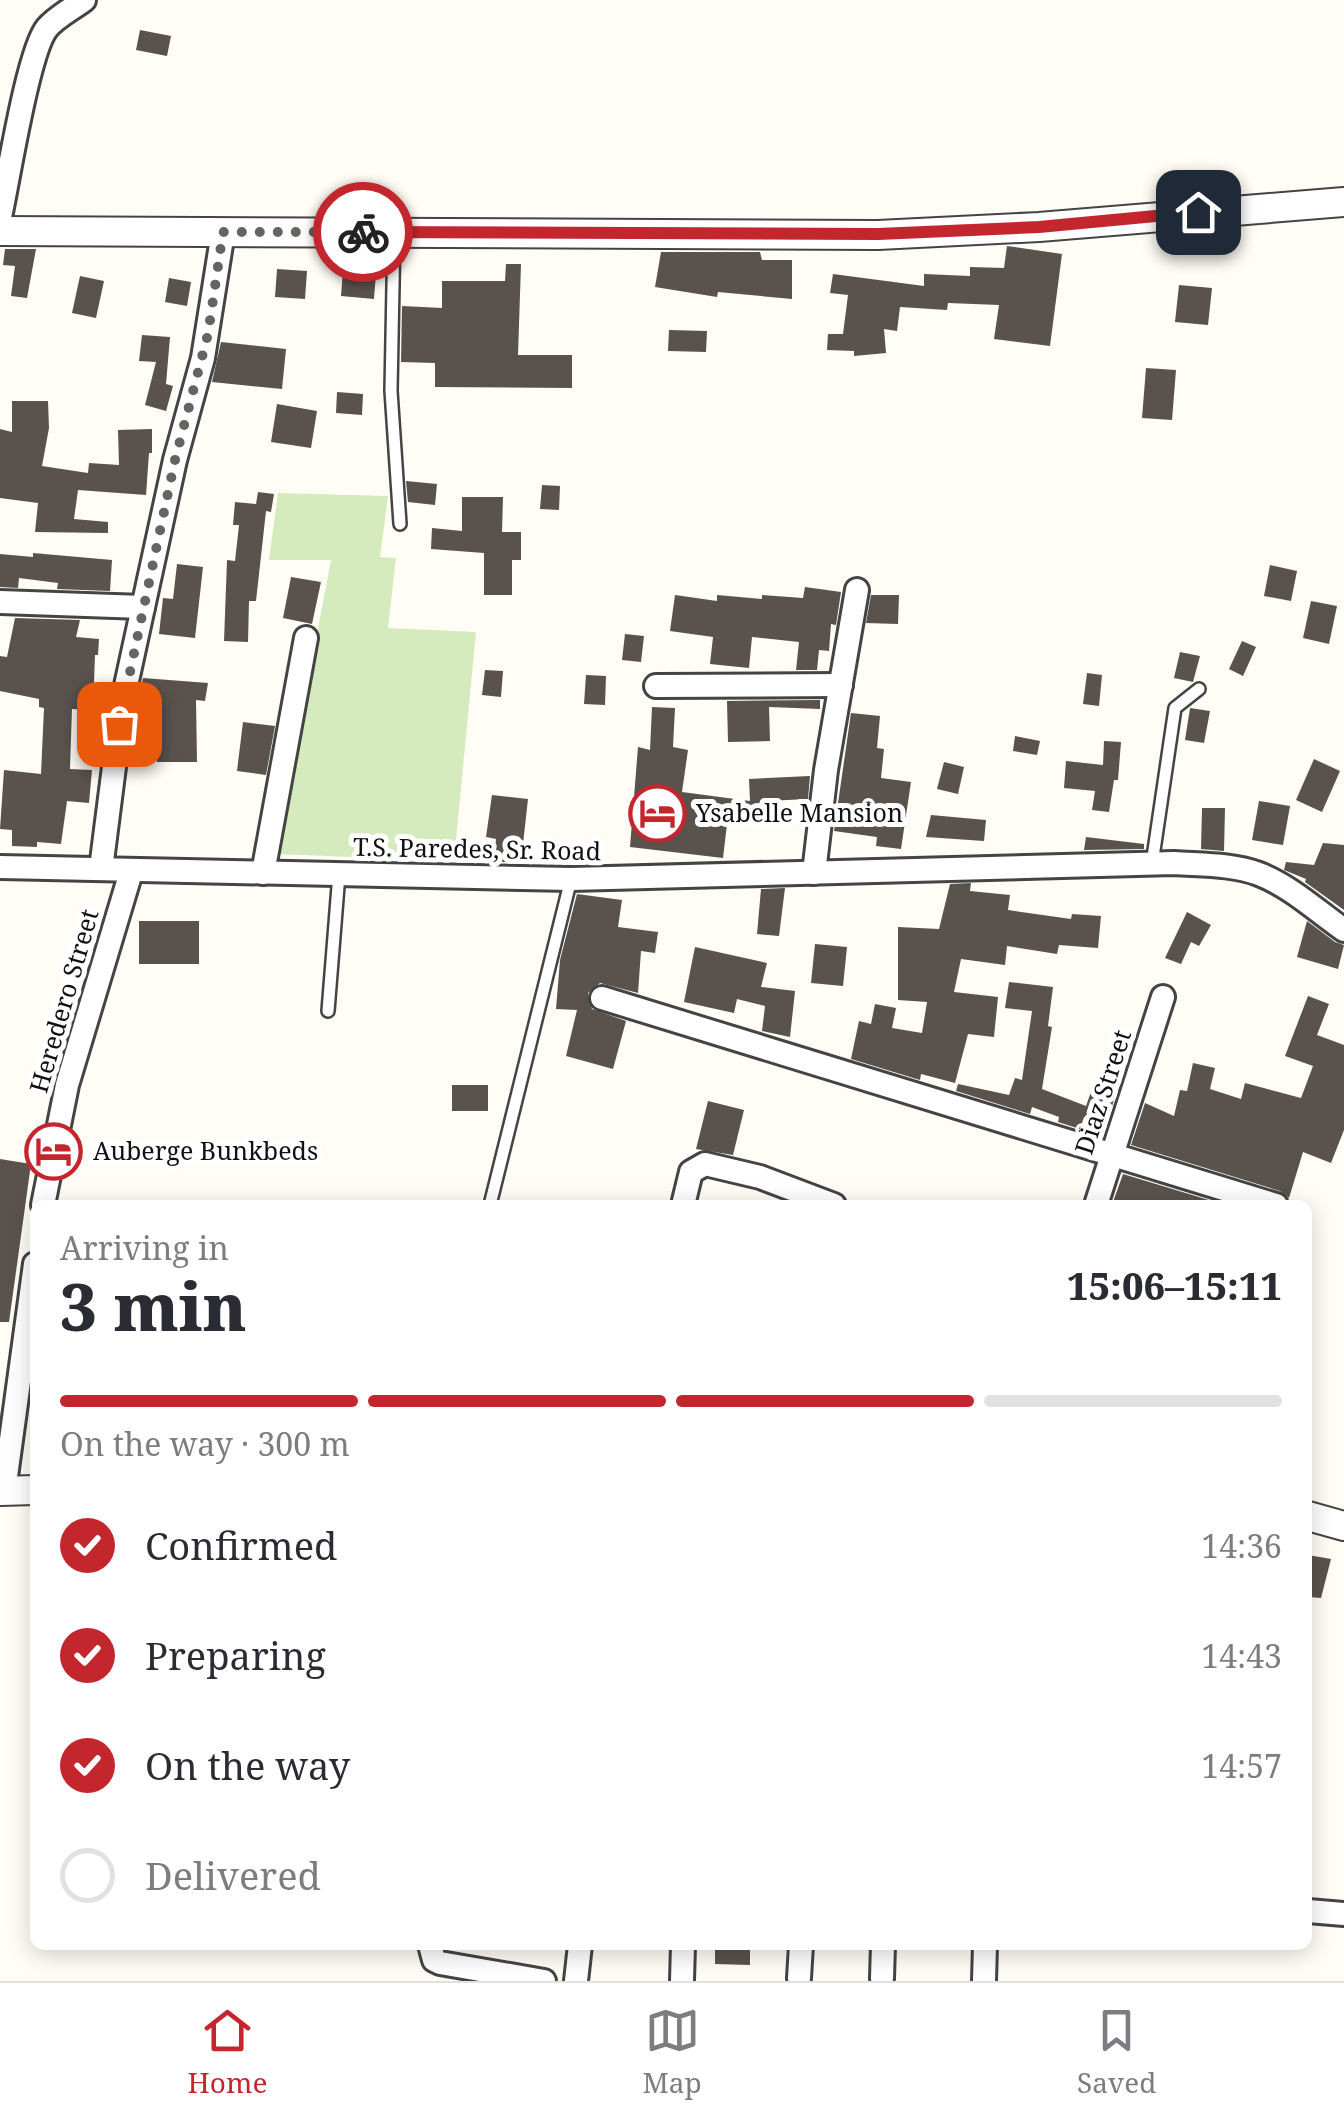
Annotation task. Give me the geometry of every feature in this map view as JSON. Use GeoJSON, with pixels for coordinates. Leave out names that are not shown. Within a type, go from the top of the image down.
{"type":"FeatureCollection","features":[{"type":"Feature","properties":{"kind":"street"},"geometry":{"type":"LineString","coordinates":[[0,217],[41,37],[49,26],[84,0]]}},
{"type":"Feature","properties":{"kind":"street"},"geometry":{"type":"LineString","coordinates":[[0,231],[878,234],[1039,227],[1344,202]]}},
{"type":"Feature","properties":{"kind":"street"},"geometry":{"type":"LineString","coordinates":[[102,870],[122,704],[175,460],[203,358],[223,232]]}},
{"type":"Feature","properties":{"kind":"street"},"geometry":{"type":"LineString","coordinates":[[814,873],[826,770],[858,590]]}},
{"type":"Feature","properties":{"kind":"street"},"geometry":{"type":"LineString","coordinates":[[0,602],[143,607]]}},
{"type":"Feature","properties":{"kind":"street"},"geometry":{"type":"LineString","coordinates":[[264,873],[306,638]]}},
{"type":"Feature","properties":{"kind":"street"},"geometry":{"type":"LineString","coordinates":[[656,686],[841,684]]}},
{"type":"Feature","properties":{"kind":"street","name":"T.S. Paredes, Sr. Road"},"geometry":{"type":"LineString","coordinates":[[0,867],[571,879],[1152,864],[1220,866],[1258,874],[1286,888],[1344,930]]}},
{"type":"Feature","properties":{"kind":"street","name":"Heredero Street"},"geometry":{"type":"LineString","coordinates":[[44,1200],[67,1085],[130,872]]}},
{"type":"Feature","properties":{"kind":"street","name":"Diaz Street"},"geometry":{"type":"LineString","coordinates":[[1098,1200],[1163,997]]}},
{"type":"Feature","properties":{"kind":"street"},"geometry":{"type":"LineString","coordinates":[[602,998],[1260,1200]]}},
{"type":"Feature","properties":{"kind":"street"},"geometry":{"type":"LineString","coordinates":[[685,1200],[691,1172],[705,1164],[760,1177],[821,1200]]}},
{"type":"Feature","properties":{"kind":"street"},"geometry":{"type":"LineString","coordinates":[[30,1298],[2,1491],[30,1490]]}},
{"type":"Feature","properties":{"kind":"street"},"geometry":{"type":"LineString","coordinates":[[1312,1517],[1344,1526]]}},
{"type":"Feature","properties":{"kind":"street"},"geometry":{"type":"LineString","coordinates":[[1312,1911],[1344,1914]]}},
{"type":"Feature","properties":{"kind":"street"},"geometry":{"type":"LineString","coordinates":[[431,1950],[434,1960],[440,1963],[544,1981]]}},
{"type":"Feature","properties":{"kind":"street"},"geometry":{"type":"LineString","coordinates":[[576,1981],[579,1950]]}},
{"type":"Feature","properties":{"kind":"street"},"geometry":{"type":"LineString","coordinates":[[682,1981],[683,1950]]}},
{"type":"Feature","properties":{"kind":"street"},"geometry":{"type":"LineString","coordinates":[[799,1978],[801,1950]]}},
{"type":"Feature","properties":{"kind":"street"},"geometry":{"type":"LineString","coordinates":[[882,1978],[883,1950]]}},
{"type":"Feature","properties":{"kind":"street"},"geometry":{"type":"LineString","coordinates":[[984,1950],[984,1981]]}},
{"type":"Feature","properties":{"kind":"lane"},"geometry":{"type":"LineString","coordinates":[[394,232],[392,392],[400,524]]}},
{"type":"Feature","properties":{"kind":"lane"},"geometry":{"type":"LineString","coordinates":[[1152,864],[1175,708],[1199,689]]}},
{"type":"Feature","properties":{"kind":"lane"},"geometry":{"type":"LineString","coordinates":[[328,1011],[339,874]]}},
{"type":"Feature","properties":{"kind":"lane"},"geometry":{"type":"LineString","coordinates":[[491,1200],[571,879]]}},
{"type":"Feature","properties":{"kind":"green space"},"geometry":{"type":"Polygon","coordinates":[[[278,493],[388,496],[380,557],[396,558],[388,628],[476,632],[454,861],[275,854],[331,560],[269,560],[278,493]]]}},
{"type":"Feature","properties":{"kind":"building"},"geometry":{"type":"Polygon","coordinates":[[[140,30],[171,36],[167,56],[136,50],[140,30]]]}},
{"type":"Feature","properties":{"kind":"building"},"geometry":{"type":"Polygon","coordinates":[[[1007,246],[1062,254],[1050,346],[994,339],[999,305],[948,303],[947,310],[900,307],[897,331],[884,329],[886,353],[854,356],[854,351],[827,350],[828,334],[843,334],[848,295],[830,293],[833,274],[924,286],[924,274],[970,276],[970,267],[1004,268],[1007,246]]]}},
{"type":"Feature","properties":{"kind":"building"},"geometry":{"type":"Polygon","coordinates":[[[5,249],[36,249],[27,298],[11,296],[15,266],[3,265],[5,249]]]}},
{"type":"Feature","properties":{"kind":"building"},"geometry":{"type":"Polygon","coordinates":[[[661,252],[760,252],[762,260],[792,260],[792,299],[718,292],[717,297],[655,287],[661,252]]]}},
{"type":"Feature","properties":{"kind":"building"},"geometry":{"type":"Polygon","coordinates":[[[506,264],[521,264],[518,355],[572,355],[572,388],[435,387],[435,363],[401,362],[402,306],[442,308],[442,281],[505,281],[506,264]]]}},
{"type":"Feature","properties":{"kind":"building"},"geometry":{"type":"Polygon","coordinates":[[[277,269],[307,271],[305,299],[275,297],[277,269]]]}},
{"type":"Feature","properties":{"kind":"building"},"geometry":{"type":"Polygon","coordinates":[[[343,270],[376,273],[374,299],[341,296],[343,270]]]}},
{"type":"Feature","properties":{"kind":"building"},"geometry":{"type":"Polygon","coordinates":[[[80,276],[104,281],[96,318],[72,313],[80,276]]]}},
{"type":"Feature","properties":{"kind":"building"},"geometry":{"type":"Polygon","coordinates":[[[169,278],[191,282],[187,306],[165,302],[169,278]]]}},
{"type":"Feature","properties":{"kind":"building"},"geometry":{"type":"Polygon","coordinates":[[[1179,285],[1212,288],[1208,325],[1175,322],[1179,285]]]}},
{"type":"Feature","properties":{"kind":"building"},"geometry":{"type":"Polygon","coordinates":[[[669,330],[707,331],[706,352],[668,351],[669,330]]]}},
{"type":"Feature","properties":{"kind":"building"},"geometry":{"type":"Polygon","coordinates":[[[142,335],[170,337],[166,384],[173,386],[166,411],[145,405],[156,362],[139,361],[142,335]]]}},
{"type":"Feature","properties":{"kind":"building"},"geometry":{"type":"Polygon","coordinates":[[[221,342],[286,349],[282,389],[212,382],[221,342]]]}},
{"type":"Feature","properties":{"kind":"building"},"geometry":{"type":"Polygon","coordinates":[[[1146,368],[1176,370],[1172,420],[1142,418],[1146,368]]]}},
{"type":"Feature","properties":{"kind":"building"},"geometry":{"type":"Polygon","coordinates":[[[337,392],[363,394],[362,415],[336,413],[337,392]]]}},
{"type":"Feature","properties":{"kind":"building"},"geometry":{"type":"Polygon","coordinates":[[[12,401],[48,401],[49,428],[42,466],[88,473],[89,463],[119,465],[118,430],[152,429],[146,495],[78,490],[74,519],[108,522],[108,533],[35,532],[38,503],[0,498],[0,429],[12,432],[12,401]]]}},
{"type":"Feature","properties":{"kind":"building"},"geometry":{"type":"Polygon","coordinates":[[[277,404],[317,411],[311,448],[271,442],[277,404]]]}},
{"type":"Feature","properties":{"kind":"building"},"geometry":{"type":"Polygon","coordinates":[[[406,481],[437,484],[435,505],[408,502],[406,481]]]}},
{"type":"Feature","properties":{"kind":"building"},"geometry":{"type":"Polygon","coordinates":[[[542,485],[560,486],[559,510],[540,509],[542,485]]]}},
{"type":"Feature","properties":{"kind":"building"},"geometry":{"type":"Polygon","coordinates":[[[258,492],[274,494],[271,512],[266,511],[256,601],[249,601],[248,642],[224,641],[227,560],[235,561],[239,525],[233,525],[235,502],[256,504],[258,492]]]}},
{"type":"Feature","properties":{"kind":"building"},"geometry":{"type":"Polygon","coordinates":[[[462,497],[503,497],[502,532],[521,532],[521,560],[512,560],[512,595],[484,595],[484,553],[431,549],[432,528],[462,531],[462,497]]]}},
{"type":"Feature","properties":{"kind":"building"},"geometry":{"type":"Polygon","coordinates":[[[33,553],[112,560],[110,591],[57,589],[58,583],[19,578],[18,588],[0,587],[0,554],[33,557],[33,553]]]}},
{"type":"Feature","properties":{"kind":"building"},"geometry":{"type":"Polygon","coordinates":[[[177,564],[203,567],[195,638],[159,634],[163,598],[173,599],[177,564]]]}},
{"type":"Feature","properties":{"kind":"building"},"geometry":{"type":"Polygon","coordinates":[[[1270,565],[1297,571],[1291,601],[1264,596],[1270,565]]]}},
{"type":"Feature","properties":{"kind":"building"},"geometry":{"type":"Polygon","coordinates":[[[291,577],[321,582],[312,624],[283,618],[291,577]]]}},
{"type":"Feature","properties":{"kind":"building"},"geometry":{"type":"Polygon","coordinates":[[[805,587],[841,592],[836,625],[831,624],[829,651],[819,650],[817,670],[796,670],[799,642],[752,637],[749,668],[710,664],[713,637],[670,631],[675,595],[717,601],[717,595],[803,598],[805,587]]]}},
{"type":"Feature","properties":{"kind":"building"},"geometry":{"type":"Polygon","coordinates":[[[871,595],[899,595],[898,624],[866,623],[871,595]]]}},
{"type":"Feature","properties":{"kind":"building"},"geometry":{"type":"Polygon","coordinates":[[[1311,601],[1337,606],[1329,644],[1303,638],[1311,601]]]}},
{"type":"Feature","properties":{"kind":"building"},"geometry":{"type":"Polygon","coordinates":[[[15,618],[80,620],[76,637],[99,639],[93,710],[72,709],[70,769],[92,770],[89,803],[67,801],[61,844],[12,846],[12,830],[0,829],[4,770],[41,774],[44,708],[39,707],[39,699],[0,691],[0,656],[7,657],[15,618]]]}},
{"type":"Feature","properties":{"kind":"building"},"geometry":{"type":"Polygon","coordinates":[[[625,634],[644,636],[641,662],[622,660],[625,634]]]}},
{"type":"Feature","properties":{"kind":"building"},"geometry":{"type":"Polygon","coordinates":[[[1242,641],[1256,647],[1243,676],[1229,669],[1242,641]]]}},
{"type":"Feature","properties":{"kind":"building"},"geometry":{"type":"Polygon","coordinates":[[[1180,652],[1200,656],[1193,682],[1174,678],[1180,652]]]}},
{"type":"Feature","properties":{"kind":"building"},"geometry":{"type":"Polygon","coordinates":[[[485,670],[503,671],[501,697],[482,695],[485,670]]]}},
{"type":"Feature","properties":{"kind":"building"},"geometry":{"type":"Polygon","coordinates":[[[1087,673],[1102,675],[1099,706],[1083,704],[1087,673]]]}},
{"type":"Feature","properties":{"kind":"building"},"geometry":{"type":"Polygon","coordinates":[[[586,675],[606,676],[605,705],[584,704],[586,675]]]}},
{"type":"Feature","properties":{"kind":"building"},"geometry":{"type":"Polygon","coordinates":[[[143,678],[208,683],[205,701],[196,700],[197,762],[157,762],[157,698],[139,697],[143,678]]]}},
{"type":"Feature","properties":{"kind":"building"},"geometry":{"type":"Polygon","coordinates":[[[820,700],[820,709],[769,707],[770,741],[728,742],[727,701],[820,700]]]}},
{"type":"Feature","properties":{"kind":"building"},"geometry":{"type":"Polygon","coordinates":[[[652,707],[675,708],[673,747],[688,750],[682,792],[750,801],[749,779],[810,776],[808,799],[766,801],[767,822],[727,824],[723,858],[630,847],[638,747],[650,750],[652,707]]]}},
{"type":"Feature","properties":{"kind":"building"},"geometry":{"type":"Polygon","coordinates":[[[1190,708],[1210,711],[1204,743],[1185,740],[1190,708]]]}},
{"type":"Feature","properties":{"kind":"building"},"geometry":{"type":"Polygon","coordinates":[[[851,713],[880,716],[877,748],[884,749],[881,778],[911,782],[901,849],[876,846],[877,837],[834,831],[851,713]]]}},
{"type":"Feature","properties":{"kind":"building"},"geometry":{"type":"Polygon","coordinates":[[[243,722],[275,726],[266,775],[237,771],[243,722]]]}},
{"type":"Feature","properties":{"kind":"building"},"geometry":{"type":"Polygon","coordinates":[[[1015,736],[1040,741],[1037,755],[1013,751],[1015,736]]]}},
{"type":"Feature","properties":{"kind":"building"},"geometry":{"type":"Polygon","coordinates":[[[1104,741],[1121,742],[1118,780],[1114,780],[1109,812],[1092,810],[1095,791],[1064,788],[1066,761],[1103,765],[1104,741]]]}},
{"type":"Feature","properties":{"kind":"building"},"geometry":{"type":"Polygon","coordinates":[[[1314,759],[1340,771],[1322,812],[1296,800],[1314,759]]]}},
{"type":"Feature","properties":{"kind":"building"},"geometry":{"type":"Polygon","coordinates":[[[944,762],[964,767],[958,794],[937,789],[944,762]]]}},
{"type":"Feature","properties":{"kind":"building"},"geometry":{"type":"Polygon","coordinates":[[[492,795],[528,799],[521,862],[494,862],[496,839],[486,837],[492,795]]]}},
{"type":"Feature","properties":{"kind":"building"},"geometry":{"type":"Polygon","coordinates":[[[1259,801],[1290,806],[1283,845],[1252,840],[1259,801]]]}},
{"type":"Feature","properties":{"kind":"building"},"geometry":{"type":"Polygon","coordinates":[[[1202,808],[1225,808],[1224,851],[1201,849],[1202,808]]]}},
{"type":"Feature","properties":{"kind":"building"},"geometry":{"type":"Polygon","coordinates":[[[931,815],[986,820],[984,841],[926,837],[931,815]]]}},
{"type":"Feature","properties":{"kind":"building"},"geometry":{"type":"Polygon","coordinates":[[[1086,837],[1144,844],[1144,849],[1084,850],[1086,837]]]}},
{"type":"Feature","properties":{"kind":"building"},"geometry":{"type":"Polygon","coordinates":[[[1323,843],[1344,845],[1344,910],[1306,879],[1284,870],[1286,862],[1314,865],[1323,843]]]}},
{"type":"Feature","properties":{"kind":"building"},"geometry":{"type":"Polygon","coordinates":[[[971,883],[970,891],[1010,895],[1008,910],[1071,919],[1072,914],[1101,916],[1098,948],[1059,945],[1057,954],[1007,946],[1005,965],[961,959],[954,992],[998,997],[994,1037],[968,1034],[955,1083],[921,1074],[920,1080],[851,1059],[859,1021],[871,1024],[875,1004],[896,1008],[892,1028],[922,1033],[927,1002],[898,1000],[898,927],[939,929],[950,884],[971,883]]]}},
{"type":"Feature","properties":{"kind":"building"},"geometry":{"type":"Polygon","coordinates":[[[785,888],[779,936],[757,934],[761,889],[785,888]]]}},
{"type":"Feature","properties":{"kind":"building"},"geometry":{"type":"Polygon","coordinates":[[[577,894],[622,900],[618,927],[658,932],[655,953],[641,951],[638,993],[600,983],[588,993],[592,1009],[626,1021],[613,1069],[566,1056],[577,1010],[556,1009],[560,960],[577,894]]]}},
{"type":"Feature","properties":{"kind":"building"},"geometry":{"type":"Polygon","coordinates":[[[1187,912],[1211,925],[1199,946],[1191,942],[1181,964],[1165,958],[1187,912]]]}},
{"type":"Feature","properties":{"kind":"building"},"geometry":{"type":"Polygon","coordinates":[[[139,921],[199,921],[199,964],[139,964],[139,921]]]}},
{"type":"Feature","properties":{"kind":"building"},"geometry":{"type":"Polygon","coordinates":[[[1307,921],[1344,945],[1338,969],[1297,957],[1307,921]]]}},
{"type":"Feature","properties":{"kind":"building"},"geometry":{"type":"Polygon","coordinates":[[[815,944],[847,947],[843,986],[811,983],[815,944]]]}},
{"type":"Feature","properties":{"kind":"building"},"geometry":{"type":"Polygon","coordinates":[[[695,947],[767,963],[761,987],[795,991],[790,1037],[762,1031],[765,1006],[737,999],[734,1013],[684,1002],[695,947]]]}},
{"type":"Feature","properties":{"kind":"building"},"geometry":{"type":"Polygon","coordinates":[[[1009,982],[1053,987],[1048,1026],[1052,1027],[1042,1089],[1086,1106],[1092,1089],[1115,1097],[1106,1124],[1084,1117],[1080,1129],[1032,1107],[1030,1114],[956,1091],[958,1084],[1009,1095],[1015,1078],[1022,1080],[1032,1011],[1005,1008],[1009,982]]]}},
{"type":"Feature","properties":{"kind":"building"},"geometry":{"type":"Polygon","coordinates":[[[1308,996],[1329,1004],[1317,1035],[1344,1045],[1344,1130],[1331,1163],[1303,1152],[1289,1198],[1280,1191],[1131,1145],[1145,1103],[1174,1116],[1180,1090],[1187,1091],[1193,1063],[1215,1068],[1210,1089],[1241,1099],[1245,1083],[1301,1098],[1313,1066],[1285,1056],[1308,996]]]}},
{"type":"Feature","properties":{"kind":"building"},"geometry":{"type":"Polygon","coordinates":[[[452,1085],[488,1085],[488,1111],[452,1111],[452,1085]]]}},
{"type":"Feature","properties":{"kind":"building"},"geometry":{"type":"Polygon","coordinates":[[[708,1101],[744,1110],[733,1155],[696,1149],[708,1101]]]}},
{"type":"Feature","properties":{"kind":"building"},"geometry":{"type":"Polygon","coordinates":[[[0,1159],[31,1164],[9,1322],[0,1322],[0,1159]]]}},
{"type":"Feature","properties":{"kind":"building"},"geometry":{"type":"Polygon","coordinates":[[[1123,1174],[1209,1200],[1114,1200],[1123,1174]]]}},
{"type":"Feature","properties":{"kind":"building"},"geometry":{"type":"Polygon","coordinates":[[[1312,1556],[1331,1559],[1321,1598],[1312,1597],[1312,1556]]]}},
{"type":"Feature","properties":{"kind":"building"},"geometry":{"type":"Polygon","coordinates":[[[715,1950],[750,1950],[750,1965],[715,1964],[715,1950]]]}},
{"type":"Feature","properties":{"kind":"way so far"},"geometry":{"type":"LineString","coordinates":[[119,724],[175,460],[203,358],[223,232],[363,232]]}},
{"type":"Feature","properties":{"kind":"place","name":"Ysabelle Mansion"},"geometry":{"type":"Point","coordinates":[657,813]}},
{"type":"Feature","properties":{"kind":"place","name":"Auberge Bunkbeds"},"geometry":{"type":"Point","coordinates":[54,1151]}},
{"type":"Feature","properties":{"kind":"route"},"geometry":{"type":"LineString","coordinates":[[363,232],[878,234],[1039,227],[1198,212]]}}]}
